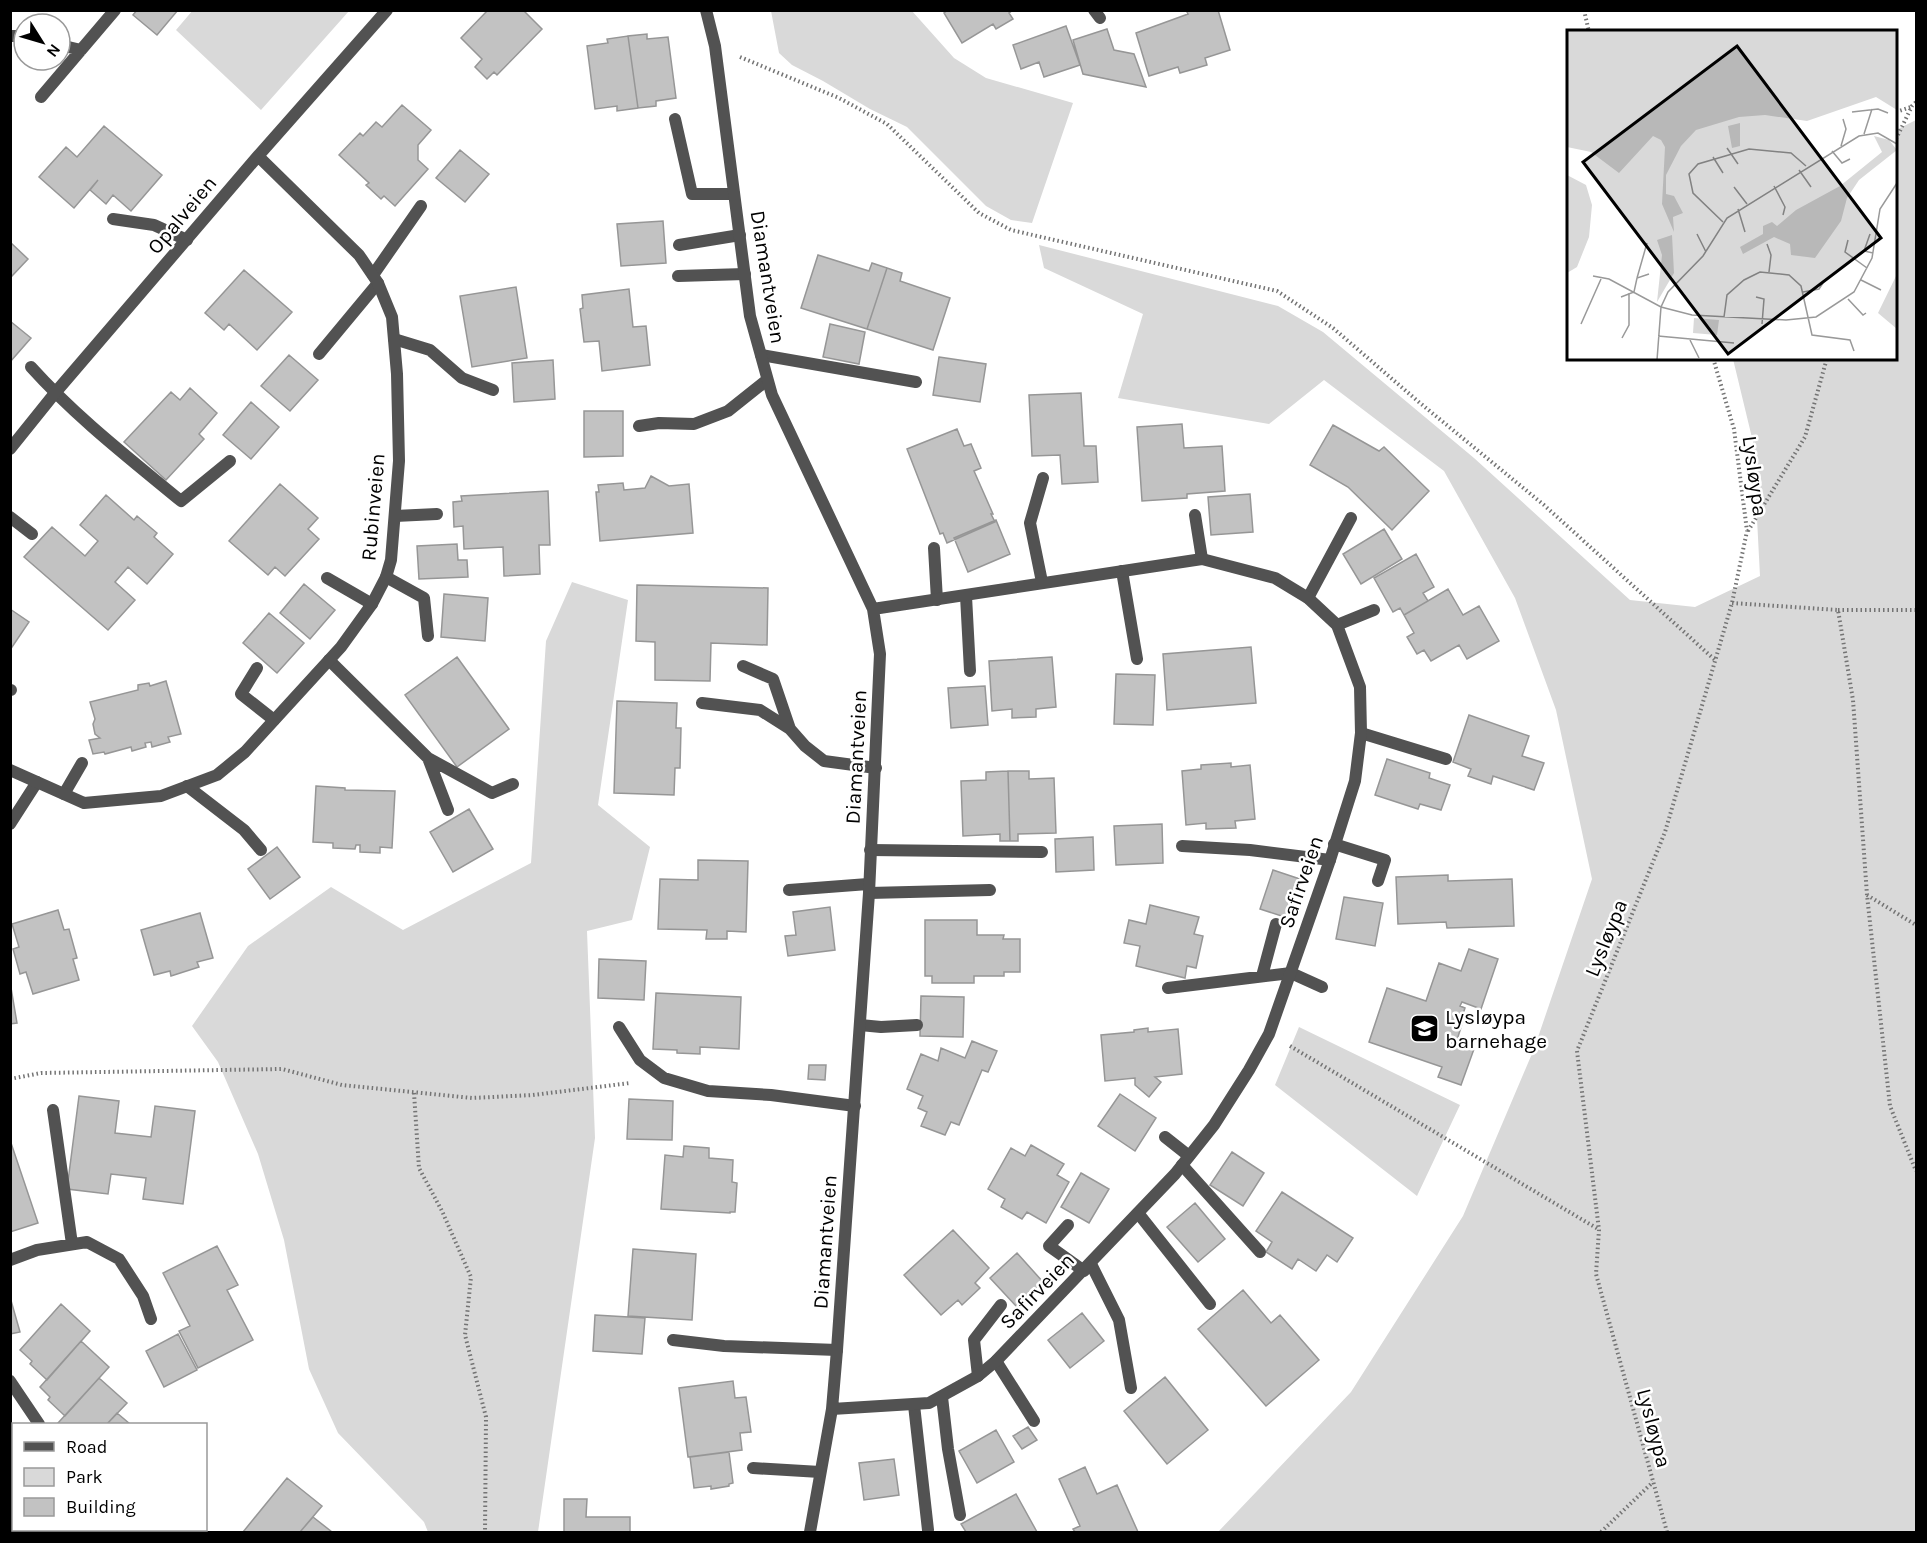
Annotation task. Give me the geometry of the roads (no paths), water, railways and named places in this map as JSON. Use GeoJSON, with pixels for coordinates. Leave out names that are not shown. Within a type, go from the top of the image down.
{"type":"FeatureCollection","features":[{"type":"Feature","properties":{"kind":"street"},"geometry":{"type":"LineString","coordinates":[[41,97],[115,10]]}},
{"type":"Feature","properties":{"kind":"street","name":"Opalveien"},"geometry":{"type":"LineString","coordinates":[[10,449],[55,393],[258,156],[387,10]]}},
{"type":"Feature","properties":{"kind":"street","name":"Diamantveien"},"geometry":{"type":"LineString","coordinates":[[706,10],[715,46],[750,316],[767,380],[777,406],[873,609],[880,654],[876,768],[837,1350],[832,1409],[810,1533]]}},
{"type":"Feature","properties":{"kind":"street"},"geometry":{"type":"LineString","coordinates":[[72,48],[81,50]]}},
{"type":"Feature","properties":{"kind":"street"},"geometry":{"type":"LineString","coordinates":[[675,119],[692,194],[734,194]]}},
{"type":"Feature","properties":{"kind":"street","name":"Rubinveien"},"geometry":{"type":"LineString","coordinates":[[10,770],[84,803],[161,796],[218,775],[245,752],[341,647],[372,604],[386,577],[391,560],[399,461],[397,374],[392,317],[376,279],[359,255],[258,156]]}},
{"type":"Feature","properties":{"kind":"street"},"geometry":{"type":"LineString","coordinates":[[319,354],[376,279],[421,206]]}},
{"type":"Feature","properties":{"kind":"street"},"geometry":{"type":"LineString","coordinates":[[113,219],[154,225],[187,240]]}},
{"type":"Feature","properties":{"kind":"street"},"geometry":{"type":"LineString","coordinates":[[679,245],[740,235]]}},
{"type":"Feature","properties":{"kind":"street"},"geometry":{"type":"LineString","coordinates":[[678,276],[745,274]]}},
{"type":"Feature","properties":{"kind":"street"},"geometry":{"type":"LineString","coordinates":[[394,339],[430,350],[462,378],[493,390]]}},
{"type":"Feature","properties":{"kind":"street"},"geometry":{"type":"LineString","coordinates":[[761,355],[916,382]]}},
{"type":"Feature","properties":{"kind":"street"},"geometry":{"type":"LineString","coordinates":[[31,367],[55,393],[122,453],[181,501],[230,461]]}},
{"type":"Feature","properties":{"kind":"street"},"geometry":{"type":"LineString","coordinates":[[639,426],[659,423],[694,424],[728,411],[767,380]]}},
{"type":"Feature","properties":{"kind":"street"},"geometry":{"type":"LineString","coordinates":[[1042,582],[1030,523],[1043,478]]}},
{"type":"Feature","properties":{"kind":"street"},"geometry":{"type":"LineString","coordinates":[[395,516],[437,514]]}},
{"type":"Feature","properties":{"kind":"street"},"geometry":{"type":"LineString","coordinates":[[1195,515],[1202,559]]}},
{"type":"Feature","properties":{"kind":"street"},"geometry":{"type":"LineString","coordinates":[[10,517],[32,534]]}},
{"type":"Feature","properties":{"kind":"street"},"geometry":{"type":"LineString","coordinates":[[1308,598],[1351,518]]}},
{"type":"Feature","properties":{"kind":"street"},"geometry":{"type":"LineString","coordinates":[[934,549],[936,600]]}},
{"type":"Feature","properties":{"kind":"street","name":"Safirveien"},"geometry":{"type":"LineString","coordinates":[[832,1409],[850,1406],[929,1403],[978,1376],[996,1361],[1138,1213],[1214,1125],[1269,1034],[1355,781],[1361,733],[1360,687],[1337,625],[1308,598],[1275,578],[1202,559],[873,609]]}},
{"type":"Feature","properties":{"kind":"street"},"geometry":{"type":"LineString","coordinates":[[1122,571],[1137,659]]}},
{"type":"Feature","properties":{"kind":"street"},"geometry":{"type":"LineString","coordinates":[[386,577],[424,598],[428,636]]}},
{"type":"Feature","properties":{"kind":"street"},"geometry":{"type":"LineString","coordinates":[[327,578],[372,604]]}},
{"type":"Feature","properties":{"kind":"street"},"geometry":{"type":"LineString","coordinates":[[966,596],[970,671]]}},
{"type":"Feature","properties":{"kind":"street"},"geometry":{"type":"LineString","coordinates":[[1337,625],[1374,610]]}},
{"type":"Feature","properties":{"kind":"street"},"geometry":{"type":"LineString","coordinates":[[329,660],[428,758],[492,793],[513,784]]}},
{"type":"Feature","properties":{"kind":"street"},"geometry":{"type":"LineString","coordinates":[[743,666],[773,680],[790,729]]}},
{"type":"Feature","properties":{"kind":"street"},"geometry":{"type":"LineString","coordinates":[[257,668],[241,693],[274,720]]}},
{"type":"Feature","properties":{"kind":"street"},"geometry":{"type":"LineString","coordinates":[[702,703],[760,710],[790,729],[824,761],[876,768]]}},
{"type":"Feature","properties":{"kind":"street"},"geometry":{"type":"LineString","coordinates":[[1361,733],[1446,759]]}},
{"type":"Feature","properties":{"kind":"street"},"geometry":{"type":"LineString","coordinates":[[428,758],[448,810]]}},
{"type":"Feature","properties":{"kind":"street"},"geometry":{"type":"LineString","coordinates":[[64,794],[82,763]]}},
{"type":"Feature","properties":{"kind":"street"},"geometry":{"type":"LineString","coordinates":[[10,824],[37,782]]}},
{"type":"Feature","properties":{"kind":"street"},"geometry":{"type":"LineString","coordinates":[[187,786],[244,830],[261,850]]}},
{"type":"Feature","properties":{"kind":"street"},"geometry":{"type":"LineString","coordinates":[[1335,844],[1385,860],[1378,881]]}},
{"type":"Feature","properties":{"kind":"street"},"geometry":{"type":"LineString","coordinates":[[1182,846],[1250,850],[1330,860]]}},
{"type":"Feature","properties":{"kind":"street"},"geometry":{"type":"LineString","coordinates":[[870,850],[1042,852]]}},
{"type":"Feature","properties":{"kind":"street"},"geometry":{"type":"LineString","coordinates":[[789,890],[868,888],[990,890]]}},
{"type":"Feature","properties":{"kind":"street"},"geometry":{"type":"LineString","coordinates":[[1262,976],[1276,924]]}},
{"type":"Feature","properties":{"kind":"street"},"geometry":{"type":"LineString","coordinates":[[1168,988],[1291,973],[1322,987]]}},
{"type":"Feature","properties":{"kind":"street"},"geometry":{"type":"LineString","coordinates":[[860,1025],[881,1027],[916,1025]]}},
{"type":"Feature","properties":{"kind":"street"},"geometry":{"type":"LineString","coordinates":[[619,1027],[640,1060],[664,1078],[708,1091],[771,1095],[855,1106]]}},
{"type":"Feature","properties":{"kind":"street"},"geometry":{"type":"LineString","coordinates":[[53,1110],[72,1244]]}},
{"type":"Feature","properties":{"kind":"street"},"geometry":{"type":"LineString","coordinates":[[1165,1137],[1260,1252]]}},
{"type":"Feature","properties":{"kind":"street"},"geometry":{"type":"LineString","coordinates":[[1138,1213],[1210,1304]]}},
{"type":"Feature","properties":{"kind":"street"},"geometry":{"type":"LineString","coordinates":[[1068,1225],[1049,1246],[1087,1267],[1119,1320],[1131,1388]]}},
{"type":"Feature","properties":{"kind":"street"},"geometry":{"type":"LineString","coordinates":[[10,1260],[37,1250],[87,1242],[119,1259],[143,1296],[151,1319]]}},
{"type":"Feature","properties":{"kind":"street"},"geometry":{"type":"LineString","coordinates":[[978,1376],[974,1340],[1000,1305]]}},
{"type":"Feature","properties":{"kind":"street"},"geometry":{"type":"LineString","coordinates":[[673,1340],[724,1346],[837,1350]]}},
{"type":"Feature","properties":{"kind":"street"},"geometry":{"type":"LineString","coordinates":[[996,1361],[1034,1421]]}},
{"type":"Feature","properties":{"kind":"street"},"geometry":{"type":"LineString","coordinates":[[10,1381],[38,1423]]}},
{"type":"Feature","properties":{"kind":"street"},"geometry":{"type":"LineString","coordinates":[[942,1397],[948,1449],[960,1515]]}},
{"type":"Feature","properties":{"kind":"street"},"geometry":{"type":"LineString","coordinates":[[914,1405],[928,1530]]}},
{"type":"Feature","properties":{"kind":"street"},"geometry":{"type":"LineString","coordinates":[[753,1468],[820,1472]]}},
{"type":"Feature","properties":{"kind":"place","name":"Lysløypa barnehage"},"geometry":{"type":"Point","coordinates":[1424,1029]}}]}
